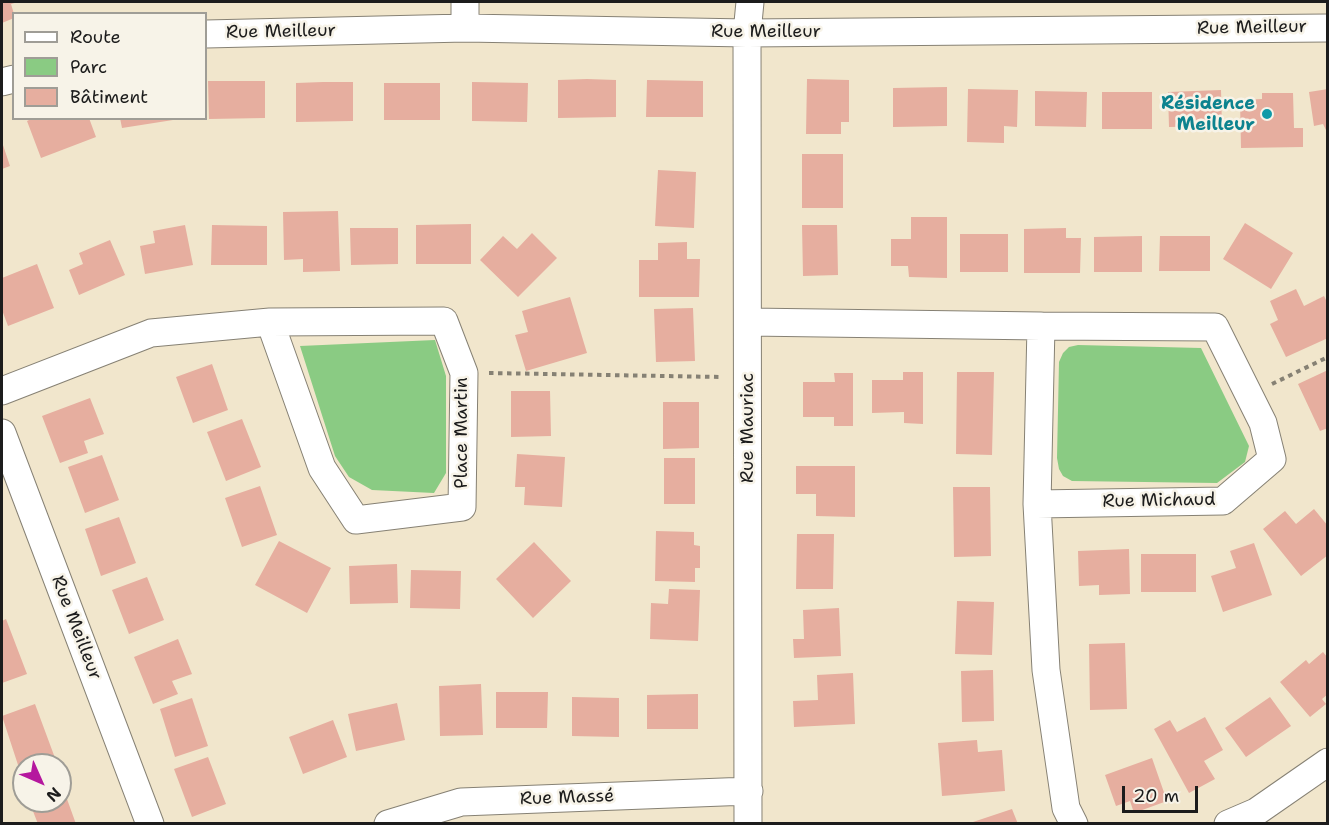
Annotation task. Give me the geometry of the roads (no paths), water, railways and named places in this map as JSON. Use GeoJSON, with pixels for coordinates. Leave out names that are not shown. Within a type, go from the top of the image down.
{"type":"FeatureCollection","features":[{"type":"Feature","properties":{"kind":"street","name":"Rue Mauriac"},"geometry":{"type":"LineString","coordinates":[[748,824],[747,33],[750,2]]}},
{"type":"Feature","properties":{"kind":"street","name":"Rue Meilleur"},"geometry":{"type":"LineString","coordinates":[[207,34],[465,15],[747,33],[1328,28]]}},
{"type":"Feature","properties":{"kind":"street","name":"Place Martin"},"geometry":{"type":"LineString","coordinates":[[2,391],[151,333],[270,322],[444,321],[464,373],[462,507],[356,520],[322,468],[270,322]]}},
{"type":"Feature","properties":{"kind":"street","name":"Rue Michaud"},"geometry":{"type":"LineString","coordinates":[[748,322],[1215,327],[1263,423],[1272,459],[1223,501],[1037,504]]}},
{"type":"Feature","properties":{"kind":"street"},"geometry":{"type":"LineString","coordinates":[[1041,326],[1037,504],[1046,670],[1066,808],[1074,824]]}},
{"type":"Feature","properties":{"kind":"street","name":"Rue Meilleur"},"geometry":{"type":"LineString","coordinates":[[2,434],[150,824]]}},
{"type":"Feature","properties":{"kind":"street"},"geometry":{"type":"LineString","coordinates":[[1228,824],[1256,812],[1328,762]]}},
{"type":"Feature","properties":{"kind":"street","name":"Rue Massé"},"geometry":{"type":"LineString","coordinates":[[387,824],[461,813],[749,791]]}},
{"type":"Feature","properties":{"kind":"place","name":"Résidence Meilleur"},"geometry":{"type":"Point","coordinates":[1267,114]}}]}
